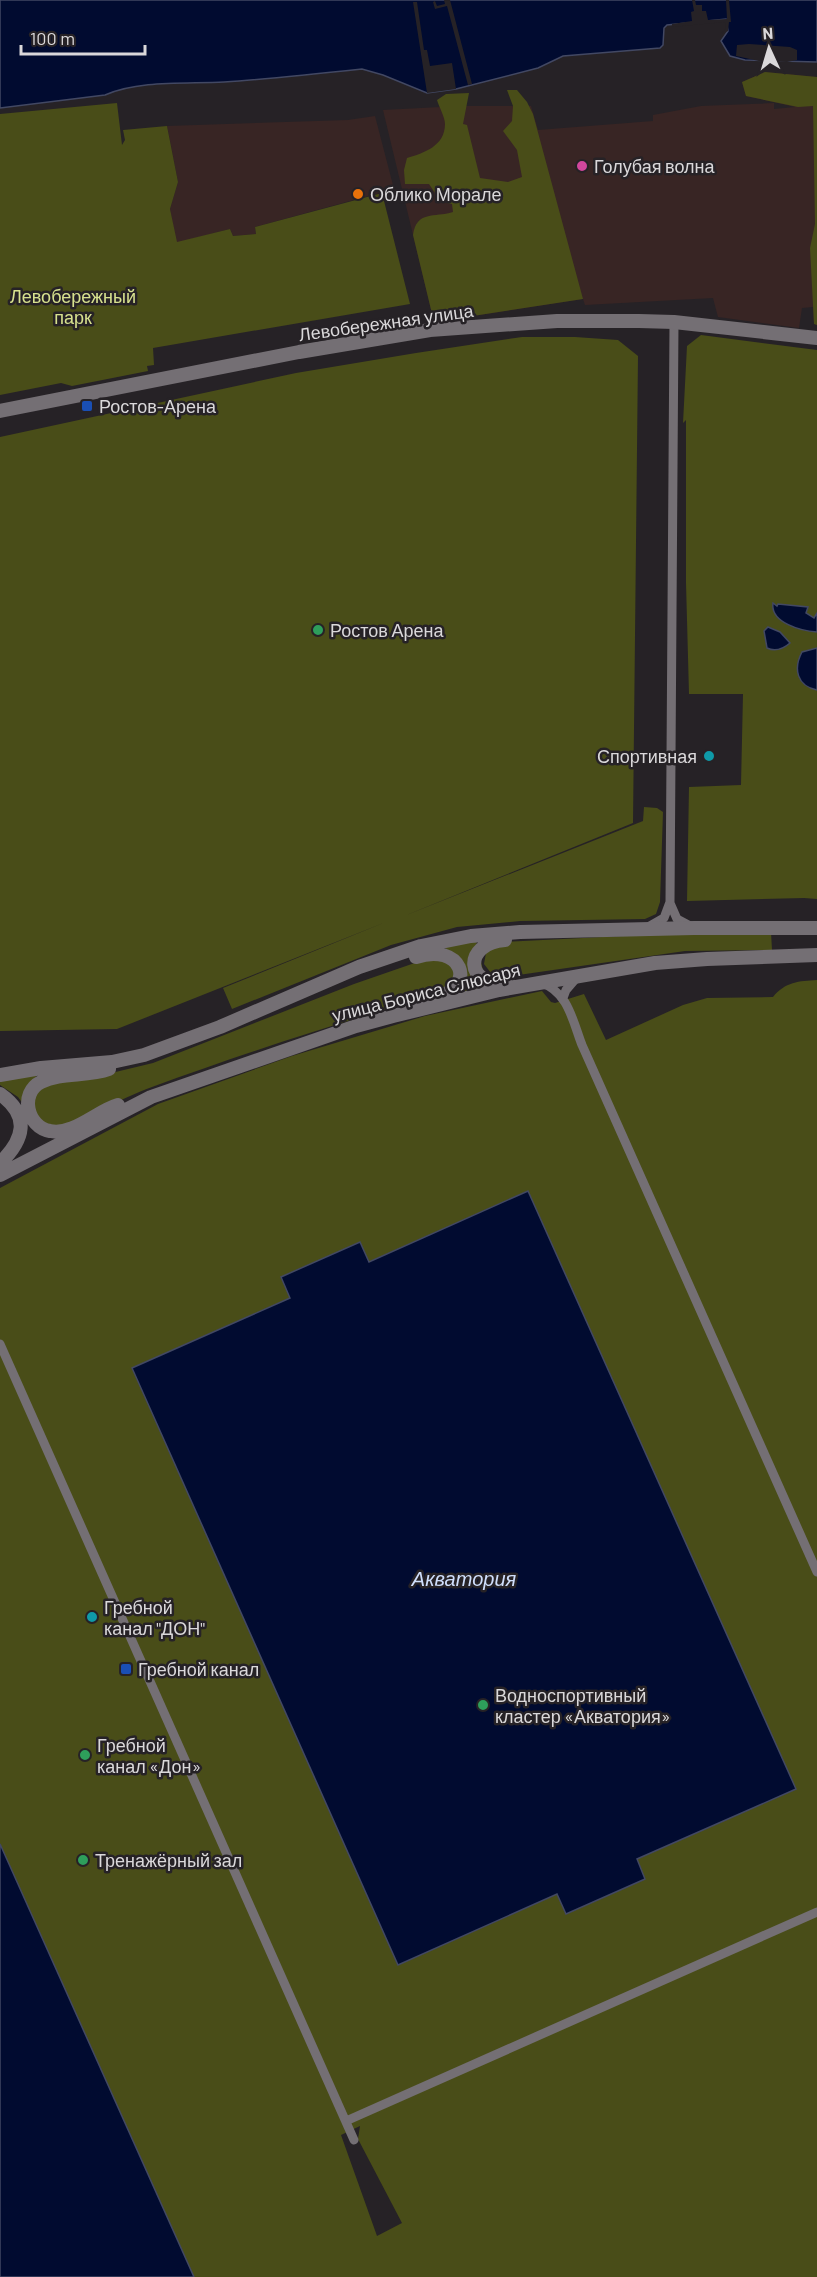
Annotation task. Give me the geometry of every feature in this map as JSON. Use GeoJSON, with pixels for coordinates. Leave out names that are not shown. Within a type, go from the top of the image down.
{"type":"FeatureCollection","features":[{"type":"Feature","properties":{"kind":"main road","name":"Левобережная улица"},"geometry":{"type":"LineString","coordinates":[[0,411],[300,352],[430,330],[557,321],[674,322],[817,338]]}},
{"type":"Feature","properties":{"kind":"main road","name":"улица Бориса Слюсаря"},"geometry":{"type":"LineString","coordinates":[[0,1076],[41,1068],[112,1062],[144,1055],[220,1027],[359,967],[449,939],[493,933],[694,928],[817,928]]}},
{"type":"Feature","properties":{"kind":"main road"},"geometry":{"type":"LineString","coordinates":[[544,981],[540,977],[493,983],[479,977],[474,963],[478,951],[491,942],[541,938],[550,933]]}},
{"type":"Feature","properties":{"kind":"main road"},"geometry":{"type":"LineString","coordinates":[[359,967],[370,972],[434,952],[442,953],[454,960],[459,972],[459,980],[455,988],[441,997],[399,1009],[393,1016]]}},
{"type":"Feature","properties":{"kind":"main road","name":"улица Бориса Слюсаря"},"geometry":{"type":"LineString","coordinates":[[0,1175],[152,1097],[356,1026],[393,1016],[544,981],[655,963],[817,955]]}},
{"type":"Feature","properties":{"kind":"main road"},"geometry":{"type":"LineString","coordinates":[[144,1055],[104,1071],[54,1078],[40,1083],[33,1088],[27,1104],[33,1120],[43,1129],[58,1132],[113,1107],[152,1097]]}},
{"type":"Feature","properties":{"kind":"main road"},"geometry":{"type":"LineString","coordinates":[[0,1094],[15,1108],[20,1118],[21,1128],[15,1148],[0,1163]]}},
{"type":"Feature","properties":{"kind":"street"},"geometry":{"type":"LineString","coordinates":[[633,930],[658,923],[664,918],[670,903],[674,322]]}},
{"type":"Feature","properties":{"kind":"street"},"geometry":{"type":"LineString","coordinates":[[670,903],[677,919],[694,928]]}},
{"type":"Feature","properties":{"kind":"street"},"geometry":{"type":"LineString","coordinates":[[563,999],[566,990],[580,975]]}},
{"type":"Feature","properties":{"kind":"street"},"geometry":{"type":"LineString","coordinates":[[544,981],[563,999],[722,1363],[817,1572]]}},
{"type":"Feature","properties":{"kind":"street"},"geometry":{"type":"LineString","coordinates":[[0,1344],[354,2140]]}},
{"type":"Feature","properties":{"kind":"street"},"geometry":{"type":"LineString","coordinates":[[346,2121],[817,1912]]}},
{"type":"Feature","properties":{"kind":"shaded area"},"geometry":{"type":"Polygon","coordinates":[[[765,72],[817,77],[817,325],[814,324],[813,307],[802,308],[799,328],[718,317],[713,298],[585,305],[583,299],[434,322],[383,110],[460,106],[531,106],[538,130],[653,121],[653,115],[701,106],[774,103],[774,109],[795,107],[746,96],[742,82],[765,72]]]}},
{"type":"Feature","properties":{"kind":"shaded area"},"geometry":{"type":"Polygon","coordinates":[[[375,116],[394,189],[255,227],[256,234],[233,236],[230,229],[176,243],[170,209],[178,182],[167,126],[348,120],[375,116]]]}},
{"type":"Feature","properties":{"kind":"green space"},"geometry":{"type":"Polygon","coordinates":[[[765,72],[817,77],[817,325],[814,324],[810,248],[815,224],[813,106],[798,107],[746,96],[742,82],[765,72]]]}},
{"type":"Feature","properties":{"kind":"green space"},"geometry":{"type":"Polygon","coordinates":[[[507,90],[517,90],[533,114],[583,299],[434,322],[413,235],[415,227],[422,218],[453,212],[452,204],[441,202],[429,184],[405,184],[404,170],[407,158],[426,151],[441,138],[445,121],[437,100],[446,94],[469,93],[463,124],[467,125],[480,178],[508,182],[522,177],[517,150],[503,131],[512,121],[513,106],[507,90]]]}},
{"type":"Feature","properties":{"kind":"green space","name":"Левобережный парк"},"geometry":{"type":"Polygon","coordinates":[[[117,103],[122,145],[125,140],[123,130],[167,126],[178,182],[170,209],[177,242],[230,229],[233,236],[256,234],[255,227],[382,193],[410,304],[153,348],[154,365],[147,366],[148,371],[72,386],[61,383],[0,395],[0,114],[117,103]]]}},
{"type":"Feature","properties":{"kind":"green space"},"geometry":{"type":"Polygon","coordinates":[[[701,335],[817,350],[817,899],[687,901],[689,787],[741,785],[743,694],[689,694],[686,420],[683,423],[687,346],[701,335]]]}},
{"type":"Feature","properties":{"kind":"green space","name":"Ростов Арена"},"geometry":{"type":"Polygon","coordinates":[[[522,337],[618,340],[638,356],[633,823],[404,916],[643,821],[644,807],[657,808],[663,812],[660,902],[656,914],[645,919],[520,921],[457,927],[391,945],[232,1009],[223,988],[386,922],[117,1029],[0,1031],[0,437],[296,373],[522,337]]]}},
{"type":"Feature","properties":{"kind":"green space"},"geometry":{"type":"Polygon","coordinates":[[[703,932],[771,932],[772,950],[685,951],[505,977],[491,973],[484,964],[486,953],[503,942],[703,932]]]}},
{"type":"Feature","properties":{"kind":"green space"},"geometry":{"type":"Polygon","coordinates":[[[476,941],[487,987],[458,993],[463,985],[445,947],[476,941]]]}},
{"type":"Feature","properties":{"kind":"green space"},"geometry":{"type":"Polygon","coordinates":[[[432,957],[449,960],[456,978],[442,993],[224,1061],[140,1092],[63,1125],[51,1127],[34,1115],[33,1097],[49,1082],[103,1075],[153,1063],[354,984],[432,957]]]}},
{"type":"Feature","properties":{"kind":"green space","name":"Водноспортивный кластер «Акватория»"},"geometry":{"type":"Polygon","coordinates":[[[817,980],[817,2277],[0,2277],[0,1188],[158,1104],[292,1056],[425,1016],[542,991],[551,1002],[555,1003],[584,994],[606,1040],[683,1005],[707,998],[773,997],[787,985],[817,980]],[[360,2126],[341,2135],[377,2236],[402,2223],[358,2139],[360,2126]]]}},
{"type":"Feature","properties":{"kind":"green space"},"geometry":{"type":"Polygon","coordinates":[[[37,1075],[29,1089],[26,1108],[18,1097],[0,1085],[0,1080],[37,1075]]]}},
{"type":"Feature","properties":{"kind":"water"},"geometry":{"type":"Polygon","coordinates":[[[0,0],[817,0],[817,62],[745,60],[730,56],[721,41],[728,31],[726,19],[667,25],[664,28],[663,45],[660,48],[563,56],[538,68],[456,89],[427,93],[362,69],[241,81],[148,85],[118,90],[105,95],[0,108],[0,0]]]}},
{"type":"Feature","properties":{"kind":"water"},"geometry":{"type":"Polygon","coordinates":[[[773,603],[777,606],[778,604],[808,607],[806,613],[814,618],[817,613],[817,632],[788,625],[777,616],[773,610],[773,603]]]}},
{"type":"Feature","properties":{"kind":"water"},"geometry":{"type":"Polygon","coordinates":[[[768,627],[780,632],[790,643],[779,649],[767,648],[764,631],[768,627]]]}},
{"type":"Feature","properties":{"kind":"water"},"geometry":{"type":"Polygon","coordinates":[[[817,648],[817,690],[801,681],[798,665],[802,652],[817,648]]]}},
{"type":"Feature","properties":{"kind":"water","name":"Акватория"},"geometry":{"type":"Polygon","coordinates":[[[528,1191],[796,1789],[637,1859],[645,1879],[566,1914],[557,1894],[398,1965],[132,1368],[290,1298],[281,1277],[360,1242],[369,1262],[528,1191]]]}},
{"type":"Feature","properties":{"kind":"water"},"geometry":{"type":"Polygon","coordinates":[[[0,1844],[194,2277],[0,2277],[0,1844]]]}},
{"type":"Feature","properties":{"kind":"pier"},"geometry":{"type":"Polygon","coordinates":[[[444,0],[450,0],[472,84],[468,85],[447,6],[435,9],[433,2],[435,1],[437,6],[445,4],[444,0]]]}},
{"type":"Feature","properties":{"kind":"pier"},"geometry":{"type":"Polygon","coordinates":[[[692,0],[695,0],[696,5],[702,5],[702,11],[706,11],[708,20],[727,19],[726,0],[729,0],[731,22],[729,22],[728,31],[721,34],[726,28],[725,22],[672,27],[672,24],[692,21],[691,12],[694,11],[692,0]]]}},
{"type":"Feature","properties":{"kind":"pier"},"geometry":{"type":"Polygon","coordinates":[[[413,2],[417,2],[424,50],[427,50],[430,66],[452,63],[456,89],[427,93],[413,2]]]}},
{"type":"Feature","properties":{"kind":"pier"},"geometry":{"type":"Polygon","coordinates":[[[737,45],[790,47],[797,50],[797,60],[759,61],[736,56],[737,45]]]}},
{"type":"Feature","properties":{"kind":"place","name":"Голубая волна"},"geometry":{"type":"Point","coordinates":[582,166]}},
{"type":"Feature","properties":{"kind":"place","name":"Облико Морале"},"geometry":{"type":"Point","coordinates":[358,194]}},
{"type":"Feature","properties":{"kind":"place","name":"Ростов-Арена"},"geometry":{"type":"Point","coordinates":[87,406]}},
{"type":"Feature","properties":{"kind":"place","name":"Ростов Арена"},"geometry":{"type":"Point","coordinates":[318,630]}},
{"type":"Feature","properties":{"kind":"place","name":"Спортивная"},"geometry":{"type":"Point","coordinates":[709,756]}},
{"type":"Feature","properties":{"kind":"place","name":"Гребной канал \"ДОН\""},"geometry":{"type":"Point","coordinates":[92,1617]}},
{"type":"Feature","properties":{"kind":"place","name":"Гребной канал"},"geometry":{"type":"Point","coordinates":[126,1669]}},
{"type":"Feature","properties":{"kind":"place","name":"Водноспортивный кластер «Акватория»"},"geometry":{"type":"Point","coordinates":[483,1705]}},
{"type":"Feature","properties":{"kind":"place","name":"Гребной канал «Дон»"},"geometry":{"type":"Point","coordinates":[85,1755]}},
{"type":"Feature","properties":{"kind":"place","name":"Тренажёрный зал"},"geometry":{"type":"Point","coordinates":[83,1860]}}]}
